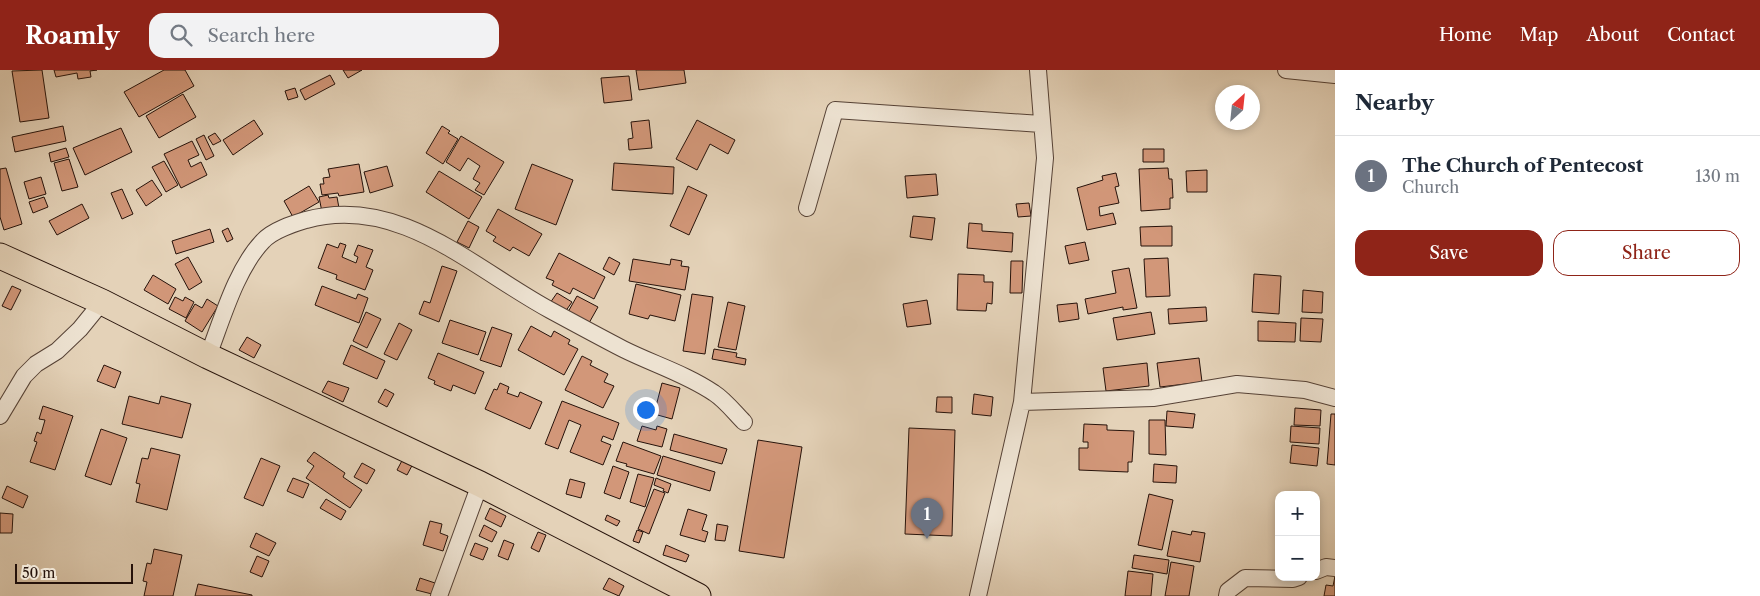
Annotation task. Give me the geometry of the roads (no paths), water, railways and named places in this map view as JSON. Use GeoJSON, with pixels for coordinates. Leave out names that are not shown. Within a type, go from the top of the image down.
{"type":"FeatureCollection","features":[{"type":"Feature","properties":{"kind":"main road"},"geometry":{"type":"LineString","coordinates":[[0,256],[102,302],[208,356],[480,484],[698,596]]}},
{"type":"Feature","properties":{"kind":"street"},"geometry":{"type":"LineString","coordinates":[[978,596],[1022,402],[1045,158],[1038,70]]}},
{"type":"Feature","properties":{"kind":"street"},"geometry":{"type":"LineString","coordinates":[[1286,70],[1335,75]]}},
{"type":"Feature","properties":{"kind":"street"},"geometry":{"type":"LineString","coordinates":[[807,208],[835,110],[1041,124]]}},
{"type":"Feature","properties":{"kind":"street"},"geometry":{"type":"LineString","coordinates":[[208,356],[242,271],[263,240],[292,224],[328,214],[356,214],[396,224],[447,244],[533,301],[624,350],[691,379],[716,394],[744,422]]}},
{"type":"Feature","properties":{"kind":"street"},"geometry":{"type":"LineString","coordinates":[[0,416],[24,376],[36,364],[57,351],[80,329],[102,302]]}},
{"type":"Feature","properties":{"kind":"street"},"geometry":{"type":"LineString","coordinates":[[1022,402],[1153,398],[1237,384],[1305,390],[1335,398]]}},
{"type":"Feature","properties":{"kind":"street"},"geometry":{"type":"LineString","coordinates":[[439,596],[480,484]]}},
{"type":"Feature","properties":{"kind":"street"},"geometry":{"type":"LineString","coordinates":[[1320,570],[1335,568]]}},
{"type":"Feature","properties":{"kind":"street"},"geometry":{"type":"LineString","coordinates":[[1228,596],[1228,591],[1245,578],[1275,579]]}},
{"type":"Feature","properties":{"kind":"place","name":"The Church of Pentecost"},"geometry":{"type":"Point","coordinates":[927,539]}}]}
